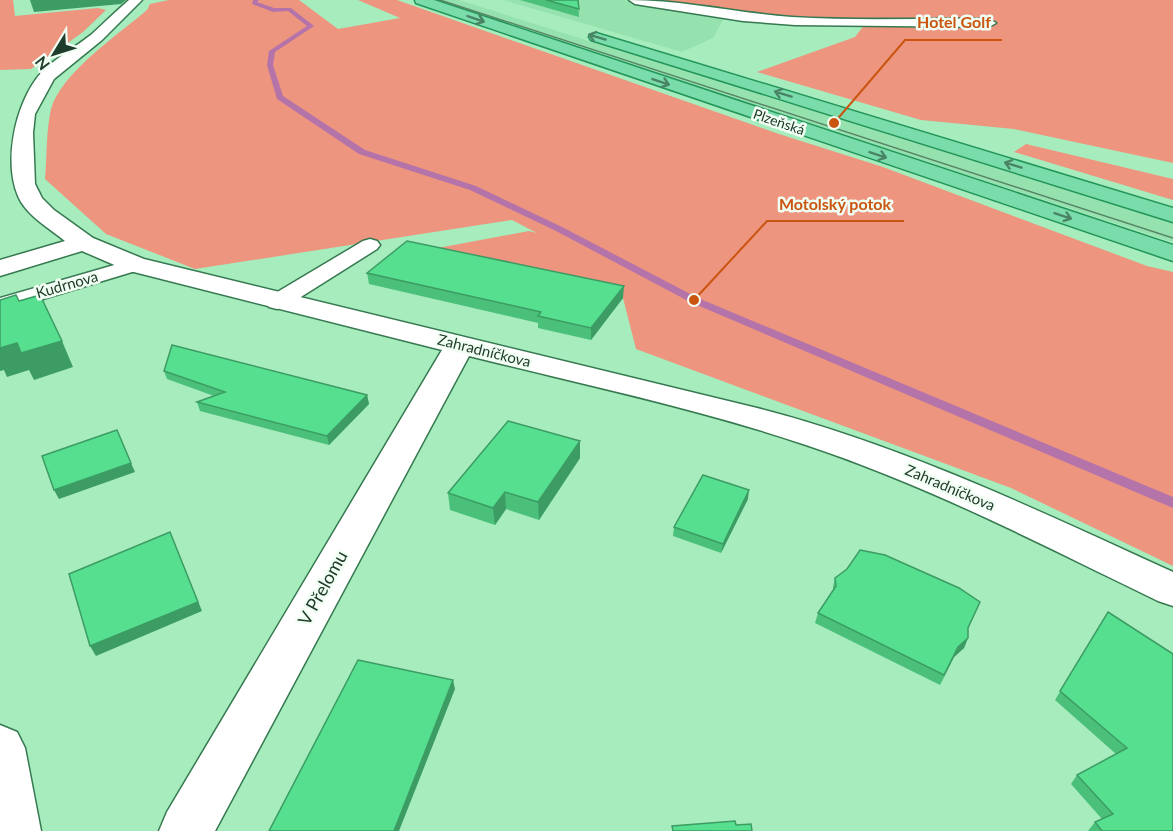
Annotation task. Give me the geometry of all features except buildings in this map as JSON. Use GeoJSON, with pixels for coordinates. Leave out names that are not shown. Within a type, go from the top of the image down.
{"type":"FeatureCollection","features":[{"type":"Feature","properties":{"kind":"main road","name":"Plzeňská"},"geometry":{"type":"LineString","coordinates":[[421,0],[1173,253]]}},
{"type":"Feature","properties":{"kind":"main road","name":"Plzeňská"},"geometry":{"type":"LineString","coordinates":[[577,31],[1173,215]]}},
{"type":"Feature","properties":{"kind":"street","name":"Zahradníčkova"},"geometry":{"type":"LineString","coordinates":[[136,0],[97,37],[47,76],[26,114],[23,134],[24,184],[27,193],[46,215],[84,243],[135,265],[757,418],[821,438],[964,492],[1173,590]]}},
{"type":"Feature","properties":{"kind":"street"},"geometry":{"type":"LineString","coordinates":[[635,0],[743,18],[795,21],[989,22]]}},
{"type":"Feature","properties":{"kind":"street"},"geometry":{"type":"LineString","coordinates":[[0,138],[23,134]]}},
{"type":"Feature","properties":{"kind":"street"},"geometry":{"type":"LineString","coordinates":[[0,268],[84,243]]}},
{"type":"Feature","properties":{"kind":"street","name":"V Přelomu"},"geometry":{"type":"LineString","coordinates":[[186,831],[460,345]]}},
{"type":"Feature","properties":{"kind":"street"},"geometry":{"type":"LineString","coordinates":[[0,748],[14,831]]}},
{"type":"Feature","properties":{"kind":"lane"},"geometry":{"type":"LineString","coordinates":[[278,302],[370,245]]}},
{"type":"Feature","properties":{"kind":"lane","name":"Kudrnova"},"geometry":{"type":"LineString","coordinates":[[0,305],[135,265]]}},
{"type":"Feature","properties":{"kind":"shaded area"},"geometry":{"type":"Polygon","coordinates":[[[0,0],[13,0],[15,16],[98,8],[106,10],[83,32],[31,69],[0,70],[0,0]]]}},
{"type":"Feature","properties":{"kind":"shaded area"},"geometry":{"type":"Polygon","coordinates":[[[169,0],[299,0],[338,29],[400,18],[358,0],[397,0],[779,134],[883,167],[1147,266],[1173,272],[1173,566],[1011,488],[636,349],[623,298],[411,253],[529,231],[537,233],[512,220],[195,269],[106,234],[45,179],[51,109],[66,82],[92,55],[147,10],[150,4],[169,0]]]}},
{"type":"Feature","properties":{"kind":"shaded area"},"geometry":{"type":"Polygon","coordinates":[[[434,0],[459,0],[782,102],[825,112],[1123,205],[1173,222],[1173,242],[848,136],[811,127],[434,0]]]}},
{"type":"Feature","properties":{"kind":"shaded area"},"geometry":{"type":"Polygon","coordinates":[[[503,0],[623,0],[724,18],[713,38],[682,52],[503,0]]]}},
{"type":"Feature","properties":{"kind":"shaded area"},"geometry":{"type":"Polygon","coordinates":[[[659,0],[1173,0],[1173,163],[1014,129],[921,120],[757,72],[855,37],[869,19],[778,17],[727,12],[659,0]]]}},
{"type":"Feature","properties":{"kind":"shaded area"},"geometry":{"type":"Polygon","coordinates":[[[1026,144],[1173,179],[1173,200],[1014,152],[1026,144]]]}},
{"type":"Feature","properties":{"kind":"waterway"},"geometry":{"type":"LineString","coordinates":[[256,0],[254,3],[273,10],[289,9],[311,26],[272,51],[270,65],[280,97],[362,152],[473,188],[559,229],[694,300],[1173,503]]}},
{"type":"Feature","properties":{"kind":"tram line"},"geometry":{"type":"LineString","coordinates":[[440,0],[1173,238]]}},
{"type":"Feature","properties":{"kind":"place","name":"Hotel Golf"},"geometry":{"type":"Point","coordinates":[834,123]}},
{"type":"Feature","properties":{"kind":"place","name":"Motolský potok"},"geometry":{"type":"Point","coordinates":[694,300]}}]}
